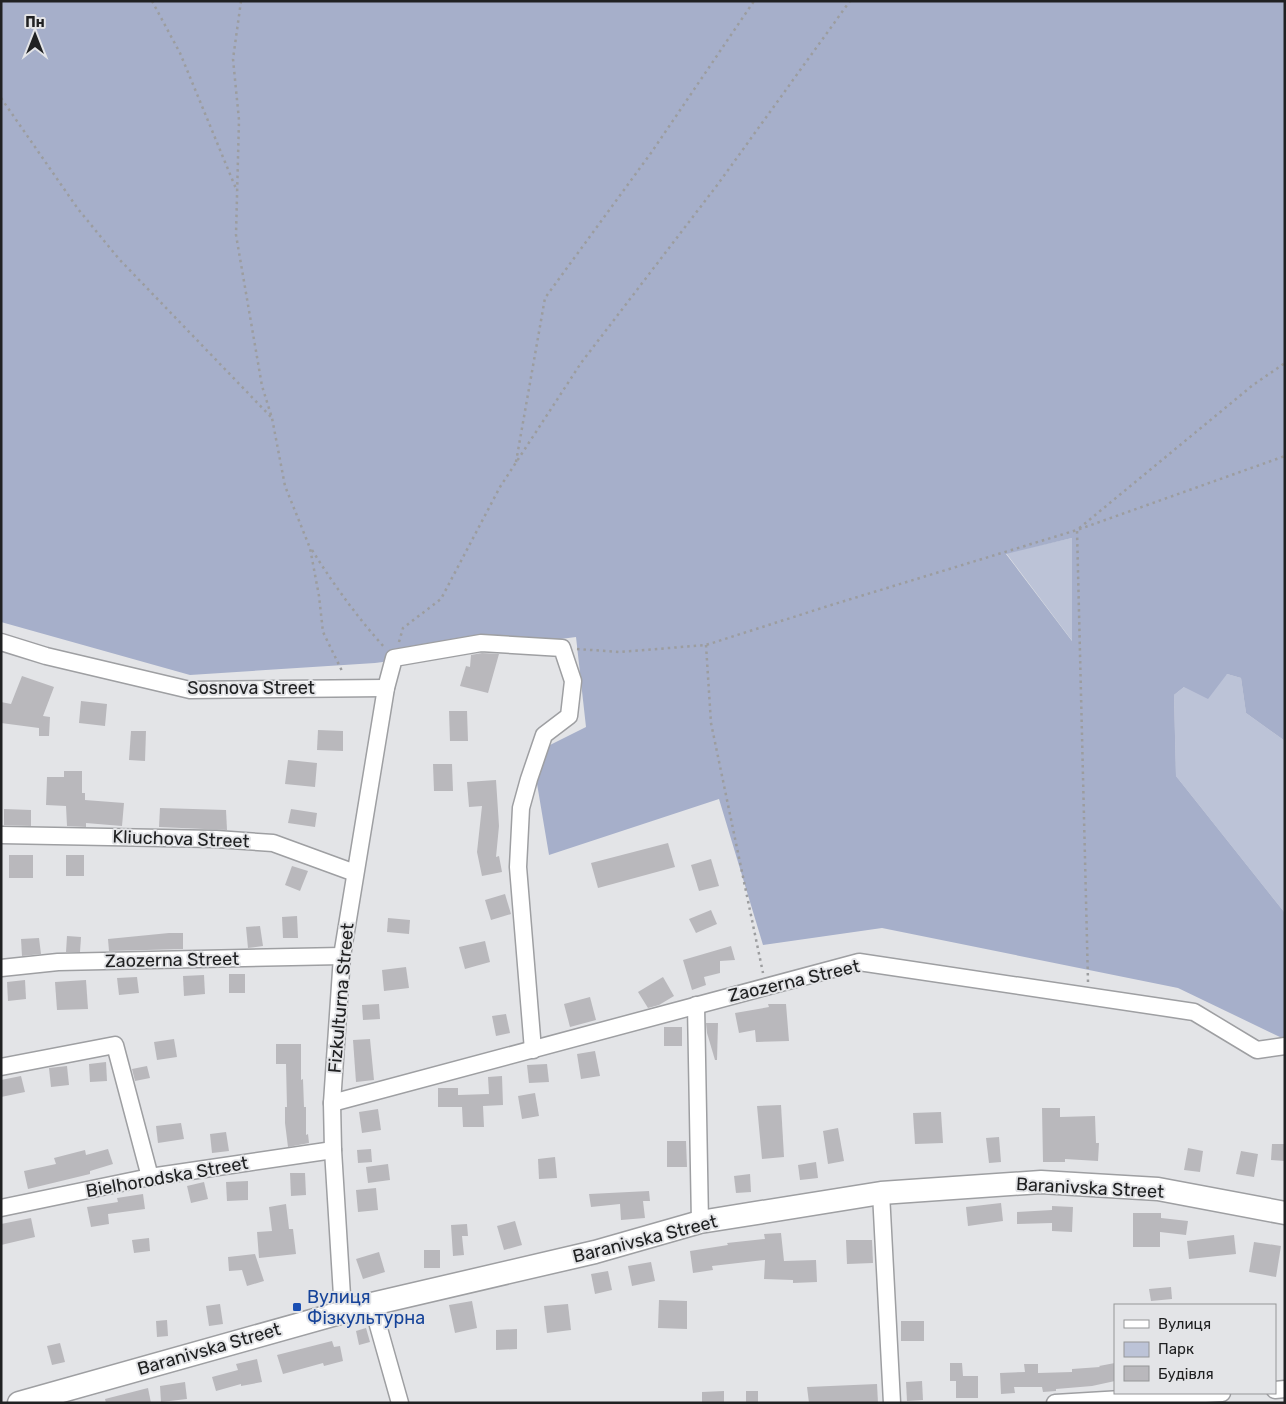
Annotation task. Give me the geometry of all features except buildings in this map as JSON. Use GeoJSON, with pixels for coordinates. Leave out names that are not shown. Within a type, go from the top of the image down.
{"type":"FeatureCollection","features":[{"type":"Feature","properties":{"kind":"main road","name":"Baranivska Street"},"geometry":{"type":"LineString","coordinates":[[19,1403],[372,1304],[595,1252],[700,1222],[882,1193],[1041,1182],[1158,1189],[1285,1213]]}},
{"type":"Feature","properties":{"kind":"street","name":"Sosnova Street"},"geometry":{"type":"LineString","coordinates":[[1,642],[46,656],[190,690],[386,688]]}},
{"type":"Feature","properties":{"kind":"street"},"geometry":{"type":"LineString","coordinates":[[394,658],[482,643],[562,648],[573,681],[569,716],[544,735],[528,779],[521,808],[518,867],[533,1050]]}},
{"type":"Feature","properties":{"kind":"street","name":"Fizkulturna Street"},"geometry":{"type":"LineString","coordinates":[[342,1312],[332,1103],[342,956],[386,688],[394,658]]}},
{"type":"Feature","properties":{"kind":"street","name":"Kliuchova Street"},"geometry":{"type":"LineString","coordinates":[[1,835],[216,839],[273,843],[355,873]]}},
{"type":"Feature","properties":{"kind":"street","name":"Zaozerna Street"},"geometry":{"type":"LineString","coordinates":[[1,968],[58,962],[342,956]]}},
{"type":"Feature","properties":{"kind":"street","name":"Zaozerna Street"},"geometry":{"type":"LineString","coordinates":[[332,1103],[859,962],[1194,1012],[1257,1050],[1285,1046]]}},
{"type":"Feature","properties":{"kind":"street"},"geometry":{"type":"LineString","coordinates":[[696,1005],[700,1222]]}},
{"type":"Feature","properties":{"kind":"street"},"geometry":{"type":"LineString","coordinates":[[1,1066],[115,1045],[150,1177]]}},
{"type":"Feature","properties":{"kind":"street","name":"Bielhorodska Street"},"geometry":{"type":"LineString","coordinates":[[1,1208],[150,1177],[333,1150]]}},
{"type":"Feature","properties":{"kind":"street"},"geometry":{"type":"LineString","coordinates":[[882,1193],[892,1403]]}},
{"type":"Feature","properties":{"kind":"street"},"geometry":{"type":"LineString","coordinates":[[372,1304],[400,1403]]}},
{"type":"Feature","properties":{"kind":"street"},"geometry":{"type":"LineString","coordinates":[[1055,1403],[1205,1394]]}},
{"type":"Feature","properties":{"kind":"path"},"geometry":{"type":"LineString","coordinates":[[152,1],[180,53],[238,192]]}},
{"type":"Feature","properties":{"kind":"path"},"geometry":{"type":"LineString","coordinates":[[240,1],[233,60],[239,120],[236,235],[243,281],[262,386],[272,418],[285,486],[310,548],[319,596],[323,632],[350,688]]}},
{"type":"Feature","properties":{"kind":"path"},"geometry":{"type":"LineString","coordinates":[[515,464],[545,298],[651,154],[754,1]]}},
{"type":"Feature","properties":{"kind":"path"},"geometry":{"type":"LineString","coordinates":[[394,658],[402,628],[441,599],[500,487],[581,363],[718,184],[850,1]]}},
{"type":"Feature","properties":{"kind":"path"},"geometry":{"type":"LineString","coordinates":[[1,98],[78,209],[119,259],[272,418]]}},
{"type":"Feature","properties":{"kind":"path"},"geometry":{"type":"LineString","coordinates":[[1077,530],[1253,385],[1285,363]]}},
{"type":"Feature","properties":{"kind":"path"},"geometry":{"type":"LineString","coordinates":[[562,648],[620,652],[706,645],[1077,530],[1285,456]]}},
{"type":"Feature","properties":{"kind":"path"},"geometry":{"type":"LineString","coordinates":[[1077,530],[1088,996]]}},
{"type":"Feature","properties":{"kind":"path"},"geometry":{"type":"LineString","coordinates":[[310,548],[366,627],[394,658]]}},
{"type":"Feature","properties":{"kind":"path"},"geometry":{"type":"LineString","coordinates":[[706,645],[711,723],[766,986]]}},
{"type":"Feature","properties":{"kind":"green space"},"geometry":{"type":"Polygon","coordinates":[[[1072,538],[1073,642],[1006,553],[1072,538]]]}},
{"type":"Feature","properties":{"kind":"green space"},"geometry":{"type":"Polygon","coordinates":[[[1227,674],[1241,678],[1246,713],[1285,741],[1285,913],[1176,776],[1174,695],[1184,687],[1227,674]]]}},
{"type":"Feature","properties":{"kind":"shaded area"},"geometry":{"type":"Polygon","coordinates":[[[1,1],[1285,1],[1285,741],[1246,713],[1241,678],[1227,674],[1208,699],[1184,687],[1174,695],[1176,776],[1285,913],[1285,1038],[1178,988],[882,928],[763,945],[719,799],[549,855],[532,754],[586,727],[576,637],[375,663],[190,675],[1,622],[1,1]],[[1072,538],[1006,554],[1072,641],[1072,538]]]}},
{"type":"Feature","properties":{"kind":"place","name":"Вулиця Фізкультурна"},"geometry":{"type":"Point","coordinates":[297,1307]}}]}
